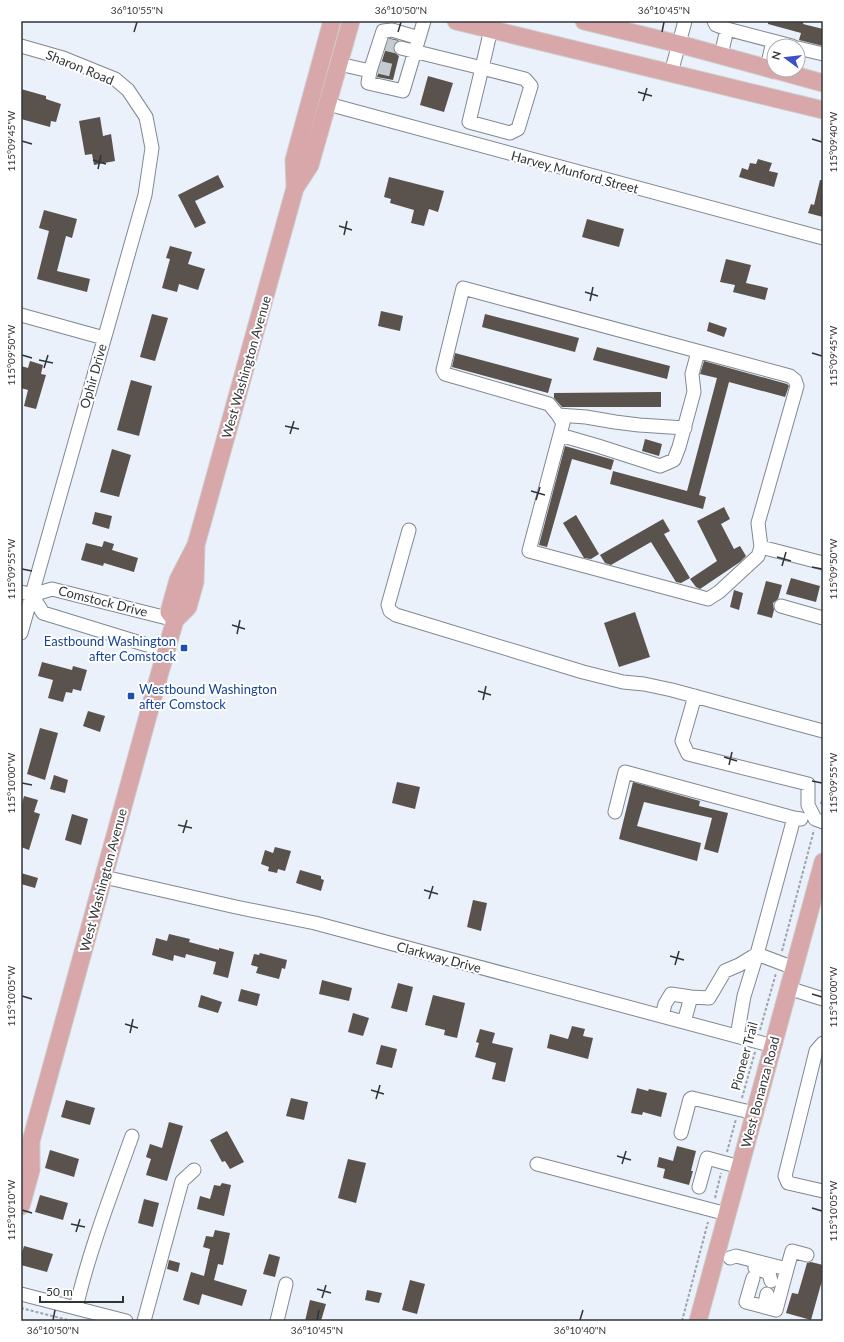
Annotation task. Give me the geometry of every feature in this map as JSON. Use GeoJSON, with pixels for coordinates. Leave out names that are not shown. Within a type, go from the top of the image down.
{"type":"FeatureCollection","features":[{"type":"Feature","properties":{"kind":"main road","name":"West Washington Avenue"},"geometry":{"type":"LineString","coordinates":[[21,1206],[31,1170],[31,1142],[175,620],[188,608],[195,582],[196,545],[295,188],[294,160],[332,21]]}},
{"type":"Feature","properties":{"kind":"main road","name":"West Washington Avenue"},"geometry":{"type":"LineString","coordinates":[[295,188],[310,165],[351,21]]}},
{"type":"Feature","properties":{"kind":"main road"},"geometry":{"type":"LineString","coordinates":[[456,21],[823,110]]}},
{"type":"Feature","properties":{"kind":"main road"},"geometry":{"type":"LineString","coordinates":[[584,21],[766,67]]}},
{"type":"Feature","properties":{"kind":"main road"},"geometry":{"type":"LineString","coordinates":[[805,78],[823,83]]}},
{"type":"Feature","properties":{"kind":"main road","name":"West Bonanza Road"},"geometry":{"type":"LineString","coordinates":[[698,1321],[723,1257],[719,1212],[746,1111],[765,1044],[788,988],[786,965],[823,862]]}},
{"type":"Feature","properties":{"kind":"main road","name":"West Washington Avenue"},"geometry":{"type":"LineString","coordinates":[[21,1157],[31,1142]]}},
{"type":"Feature","properties":{"kind":"street"},"geometry":{"type":"LineString","coordinates":[[419,38],[392,30],[382,31],[381,44],[368,83],[403,91],[402,72],[415,52],[424,21]]}},
{"type":"Feature","properties":{"kind":"street"},"geometry":{"type":"LineString","coordinates":[[672,73],[685,21]]}},
{"type":"Feature","properties":{"kind":"street"},"geometry":{"type":"LineString","coordinates":[[714,21],[716,25],[727,29],[766,39]]}},
{"type":"Feature","properties":{"kind":"street"},"geometry":{"type":"LineString","coordinates":[[402,48],[415,52],[482,68],[525,79],[531,86],[518,129],[510,133],[469,122],[482,68],[491,29]]}},
{"type":"Feature","properties":{"kind":"street"},"geometry":{"type":"LineString","coordinates":[[721,55],[727,29]]}},
{"type":"Feature","properties":{"kind":"street","name":"Sharon Road"},"geometry":{"type":"LineString","coordinates":[[21,46],[63,58],[115,79],[128,90],[146,117]]}},
{"type":"Feature","properties":{"kind":"street"},"geometry":{"type":"LineString","coordinates":[[806,50],[823,54]]}},
{"type":"Feature","properties":{"kind":"street"},"geometry":{"type":"LineString","coordinates":[[339,64],[374,68]]}},
{"type":"Feature","properties":{"kind":"street","name":"Harvey Munford Street"},"geometry":{"type":"LineString","coordinates":[[328,104],[823,238]]}},
{"type":"Feature","properties":{"kind":"street","name":"Ophir Drive"},"geometry":{"type":"LineString","coordinates":[[21,633],[26,593],[104,338],[145,195],[152,148],[146,117]]}},
{"type":"Feature","properties":{"kind":"street"},"geometry":{"type":"LineString","coordinates":[[463,288],[790,376],[795,380],[797,386],[758,523],[761,547],[758,556],[719,592],[708,599],[529,551],[563,424],[558,414],[549,404],[445,374],[443,370],[463,288]]}},
{"type":"Feature","properties":{"kind":"street"},"geometry":{"type":"LineString","coordinates":[[21,315],[104,338]]}},
{"type":"Feature","properties":{"kind":"street"},"geometry":{"type":"LineString","coordinates":[[560,435],[660,466],[674,460],[694,392],[692,374],[698,352]]}},
{"type":"Feature","properties":{"kind":"street"},"geometry":{"type":"LineString","coordinates":[[558,414],[639,425],[684,428]]}},
{"type":"Feature","properties":{"kind":"street"},"geometry":{"type":"LineString","coordinates":[[409,530],[388,605],[390,611],[396,615],[583,672],[623,682],[644,684],[695,696],[823,732]]}},
{"type":"Feature","properties":{"kind":"street"},"geometry":{"type":"LineString","coordinates":[[761,547],[823,563]]}},
{"type":"Feature","properties":{"kind":"street","name":"Comstock Drive"},"geometry":{"type":"LineString","coordinates":[[26,593],[52,589],[175,620]]}},
{"type":"Feature","properties":{"kind":"street","name":"Comstock Drive"},"geometry":{"type":"LineString","coordinates":[[26,593],[43,612],[147,646],[167,650]]}},
{"type":"Feature","properties":{"kind":"street"},"geometry":{"type":"LineString","coordinates":[[781,606],[823,618]]}},
{"type":"Feature","properties":{"kind":"street"},"geometry":{"type":"LineString","coordinates":[[695,696],[682,741],[688,754],[808,784],[808,805],[818,820]]}},
{"type":"Feature","properties":{"kind":"street"},"geometry":{"type":"LineString","coordinates":[[615,812],[625,772],[794,818],[818,820]]}},
{"type":"Feature","properties":{"kind":"street"},"geometry":{"type":"LineString","coordinates":[[737,1036],[744,996],[794,818]]}},
{"type":"Feature","properties":{"kind":"street","name":"Clarkway Drive"},"geometry":{"type":"LineString","coordinates":[[104,877],[314,923],[765,1044]]}},
{"type":"Feature","properties":{"kind":"street"},"geometry":{"type":"LineString","coordinates":[[757,954],[786,965]]}},
{"type":"Feature","properties":{"kind":"street"},"geometry":{"type":"LineString","coordinates":[[662,1016],[665,1004],[671,994],[709,998],[725,971],[739,965],[757,954]]}},
{"type":"Feature","properties":{"kind":"street"},"geometry":{"type":"LineString","coordinates":[[788,988],[823,999]]}},
{"type":"Feature","properties":{"kind":"street"},"geometry":{"type":"LineString","coordinates":[[684,1022],[691,997]]}},
{"type":"Feature","properties":{"kind":"street"},"geometry":{"type":"LineString","coordinates":[[823,1043],[816,1051],[785,1176],[788,1183],[823,1191]]}},
{"type":"Feature","properties":{"kind":"street"},"geometry":{"type":"LineString","coordinates":[[681,1133],[690,1098],[746,1111]]}},
{"type":"Feature","properties":{"kind":"street"},"geometry":{"type":"LineString","coordinates":[[76,1308],[79,1293],[132,1136]]}},
{"type":"Feature","properties":{"kind":"street"},"geometry":{"type":"LineString","coordinates":[[699,1187],[707,1158],[732,1165]]}},
{"type":"Feature","properties":{"kind":"street"},"geometry":{"type":"LineString","coordinates":[[537,1164],[719,1212]]}},
{"type":"Feature","properties":{"kind":"street"},"geometry":{"type":"LineString","coordinates":[[144,1321],[182,1181],[194,1170]]}},
{"type":"Feature","properties":{"kind":"street"},"geometry":{"type":"LineString","coordinates":[[753,1278],[746,1302],[776,1310],[792,1251],[807,1254]]}},
{"type":"Feature","properties":{"kind":"street"},"geometry":{"type":"LineString","coordinates":[[723,1257],[736,1256],[787,1269]]}},
{"type":"Feature","properties":{"kind":"street"},"geometry":{"type":"LineString","coordinates":[[723,1257],[735,1263],[757,1268],[769,1273],[771,1277],[764,1307]]}},
{"type":"Feature","properties":{"kind":"street"},"geometry":{"type":"LineString","coordinates":[[277,1321],[286,1284]]}},
{"type":"Feature","properties":{"kind":"street"},"geometry":{"type":"LineString","coordinates":[[21,1294],[126,1321]]}},
{"type":"Feature","properties":{"kind":"path","name":"Pioneer Trail"},"geometry":{"type":"LineString","coordinates":[[682,1321],[719,1212],[765,1044],[786,965],[823,797]]}},
{"type":"Feature","properties":{"kind":"path"},"geometry":{"type":"LineString","coordinates":[[21,1308],[72,1321]]}},
{"type":"Feature","properties":{"kind":"building"},"geometry":{"type":"Polygon","coordinates":[[[768,21],[804,21],[803,24],[823,29],[823,46],[806,42],[806,38],[800,38],[801,33],[768,24],[768,21]]]}},
{"type":"Feature","properties":{"kind":"building"},"geometry":{"type":"Polygon","coordinates":[[[389,38],[399,40],[393,46],[395,53],[399,56],[393,80],[377,77],[389,38]]]}},
{"type":"Feature","properties":{"kind":"building"},"geometry":{"type":"Polygon","coordinates":[[[428,76],[453,83],[444,112],[420,105],[428,76]]]}},
{"type":"Feature","properties":{"kind":"building"},"geometry":{"type":"Polygon","coordinates":[[[21,89],[46,96],[46,99],[61,104],[56,122],[51,121],[50,127],[21,119],[21,89]]]}},
{"type":"Feature","properties":{"kind":"building"},"geometry":{"type":"Polygon","coordinates":[[[100,117],[103,136],[111,134],[115,161],[94,165],[92,154],[85,155],[79,121],[100,117]]]}},
{"type":"Feature","properties":{"kind":"building"},"geometry":{"type":"Polygon","coordinates":[[[758,159],[772,163],[769,171],[778,173],[774,187],[739,177],[742,168],[748,170],[750,163],[756,164],[758,159]]]}},
{"type":"Feature","properties":{"kind":"building"},"geometry":{"type":"Polygon","coordinates":[[[218,175],[224,187],[195,201],[206,223],[195,228],[178,195],[218,175]]]}},
{"type":"Feature","properties":{"kind":"building"},"geometry":{"type":"Polygon","coordinates":[[[389,177],[444,191],[438,212],[429,209],[424,226],[411,223],[414,210],[390,203],[391,199],[384,197],[389,177]]]}},
{"type":"Feature","properties":{"kind":"building"},"geometry":{"type":"Polygon","coordinates":[[[820,180],[823,180],[823,217],[808,213],[811,204],[814,205],[820,180]]]}},
{"type":"Feature","properties":{"kind":"building"},"geometry":{"type":"Polygon","coordinates":[[[44,210],[77,219],[72,238],[66,236],[57,271],[90,279],[87,292],[37,279],[49,231],[39,228],[44,210]]]}},
{"type":"Feature","properties":{"kind":"building"},"geometry":{"type":"Polygon","coordinates":[[[587,219],[624,229],[619,247],[582,237],[587,219]]]}},
{"type":"Feature","properties":{"kind":"building"},"geometry":{"type":"Polygon","coordinates":[[[170,246],[192,252],[188,264],[205,269],[198,290],[179,284],[177,292],[162,288],[170,259],[166,258],[170,246]]]}},
{"type":"Feature","properties":{"kind":"building"},"geometry":{"type":"Polygon","coordinates":[[[726,259],[751,265],[746,283],[768,288],[765,300],[733,292],[735,285],[720,282],[726,259]]]}},
{"type":"Feature","properties":{"kind":"building"},"geometry":{"type":"Polygon","coordinates":[[[381,311],[403,316],[400,331],[378,326],[381,311]]]}},
{"type":"Feature","properties":{"kind":"building"},"geometry":{"type":"Polygon","coordinates":[[[152,314],[168,318],[155,361],[140,357],[152,314]]]}},
{"type":"Feature","properties":{"kind":"building"},"geometry":{"type":"Polygon","coordinates":[[[485,314],[579,338],[575,352],[482,327],[485,314]]]}},
{"type":"Feature","properties":{"kind":"building"},"geometry":{"type":"Polygon","coordinates":[[[709,322],[727,328],[724,337],[707,331],[709,322]]]}},
{"type":"Feature","properties":{"kind":"building"},"geometry":{"type":"Polygon","coordinates":[[[597,347],[670,366],[667,379],[593,360],[597,347]]]}},
{"type":"Feature","properties":{"kind":"building"},"geometry":{"type":"Polygon","coordinates":[[[455,353],[552,379],[548,393],[452,367],[455,353]]]}},
{"type":"Feature","properties":{"kind":"building"},"geometry":{"type":"Polygon","coordinates":[[[30,361],[43,365],[41,374],[46,375],[36,409],[24,406],[28,390],[21,388],[21,366],[28,368],[30,361]]]}},
{"type":"Feature","properties":{"kind":"building"},"geometry":{"type":"Polygon","coordinates":[[[704,361],[787,384],[789,386],[785,397],[729,382],[699,495],[706,497],[703,509],[610,484],[613,471],[687,491],[717,378],[700,374],[704,361]]]}},
{"type":"Feature","properties":{"kind":"building"},"geometry":{"type":"Polygon","coordinates":[[[131,380],[152,386],[139,436],[117,430],[131,380]]]}},
{"type":"Feature","properties":{"kind":"building"},"geometry":{"type":"Polygon","coordinates":[[[661,392],[661,407],[562,407],[554,398],[554,393],[661,392]]]}},
{"type":"Feature","properties":{"kind":"building"},"geometry":{"type":"Polygon","coordinates":[[[645,439],[662,444],[659,456],[642,451],[645,439]]]}},
{"type":"Feature","properties":{"kind":"building"},"geometry":{"type":"Polygon","coordinates":[[[565,446],[614,460],[611,470],[572,459],[547,547],[539,545],[565,446]]]}},
{"type":"Feature","properties":{"kind":"building"},"geometry":{"type":"Polygon","coordinates":[[[112,449],[131,455],[119,497],[100,492],[112,449]]]}},
{"type":"Feature","properties":{"kind":"building"},"geometry":{"type":"Polygon","coordinates":[[[724,507],[730,519],[721,524],[734,549],[740,546],[746,556],[740,562],[700,589],[696,587],[690,579],[717,561],[697,521],[724,507]]]}},
{"type":"Feature","properties":{"kind":"building"},"geometry":{"type":"Polygon","coordinates":[[[95,512],[112,516],[109,529],[92,524],[95,512]]]}},
{"type":"Feature","properties":{"kind":"building"},"geometry":{"type":"Polygon","coordinates":[[[576,515],[599,554],[591,559],[584,558],[563,523],[576,515]]]}},
{"type":"Feature","properties":{"kind":"building"},"geometry":{"type":"Polygon","coordinates":[[[663,519],[670,531],[664,534],[690,578],[681,583],[676,582],[651,542],[611,565],[605,563],[600,555],[663,519]]]}},
{"type":"Feature","properties":{"kind":"building"},"geometry":{"type":"Polygon","coordinates":[[[104,541],[114,544],[112,550],[138,558],[134,572],[104,563],[103,566],[81,560],[86,543],[102,547],[104,541]]]}},
{"type":"Feature","properties":{"kind":"building"},"geometry":{"type":"Polygon","coordinates":[[[791,578],[820,586],[816,602],[786,594],[791,578]]]}},
{"type":"Feature","properties":{"kind":"building"},"geometry":{"type":"Polygon","coordinates":[[[766,581],[782,585],[778,599],[773,603],[774,610],[772,618],[757,614],[766,581]]]}},
{"type":"Feature","properties":{"kind":"building"},"geometry":{"type":"Polygon","coordinates":[[[734,590],[743,593],[739,610],[730,607],[734,590]]]}},
{"type":"Feature","properties":{"kind":"building"},"geometry":{"type":"Polygon","coordinates":[[[635,612],[650,657],[619,667],[604,623],[635,612]]]}},
{"type":"Feature","properties":{"kind":"building"},"geometry":{"type":"Polygon","coordinates":[[[42,662],[72,670],[73,666],[87,670],[81,691],[73,689],[72,693],[66,692],[63,702],[48,698],[53,680],[38,676],[42,662]]]}},
{"type":"Feature","properties":{"kind":"building"},"geometry":{"type":"Polygon","coordinates":[[[88,711],[105,716],[100,732],[83,726],[88,711]]]}},
{"type":"Feature","properties":{"kind":"building"},"geometry":{"type":"Polygon","coordinates":[[[40,728],[58,733],[45,780],[27,774],[40,728]]]}},
{"type":"Feature","properties":{"kind":"building"},"geometry":{"type":"Polygon","coordinates":[[[54,775],[68,780],[65,793],[50,789],[54,775]]]}},
{"type":"Feature","properties":{"kind":"building"},"geometry":{"type":"Polygon","coordinates":[[[397,782],[420,787],[415,809],[392,803],[397,782]]]}},
{"type":"Feature","properties":{"kind":"building"},"geometry":{"type":"Polygon","coordinates":[[[633,782],[700,801],[699,806],[728,813],[718,853],[704,849],[712,818],[644,802],[637,826],[701,843],[697,861],[619,839],[633,782]]]}},
{"type":"Feature","properties":{"kind":"building"},"geometry":{"type":"Polygon","coordinates":[[[24,796],[38,800],[34,812],[40,814],[29,850],[21,847],[21,807],[24,796]]]}},
{"type":"Feature","properties":{"kind":"building"},"geometry":{"type":"Polygon","coordinates":[[[72,814],[88,819],[81,845],[65,840],[72,814]]]}},
{"type":"Feature","properties":{"kind":"building"},"geometry":{"type":"Polygon","coordinates":[[[275,847],[291,851],[285,871],[278,869],[277,873],[268,871],[269,867],[261,864],[265,850],[273,853],[275,847]]]}},
{"type":"Feature","properties":{"kind":"building"},"geometry":{"type":"Polygon","coordinates":[[[300,870],[321,876],[321,879],[324,880],[321,891],[296,883],[300,870]]]}},
{"type":"Feature","properties":{"kind":"building"},"geometry":{"type":"Polygon","coordinates":[[[21,873],[38,878],[35,888],[21,884],[21,873]]]}},
{"type":"Feature","properties":{"kind":"building"},"geometry":{"type":"Polygon","coordinates":[[[473,900],[487,903],[481,931],[467,927],[473,900]]]}},
{"type":"Feature","properties":{"kind":"building"},"geometry":{"type":"Polygon","coordinates":[[[169,934],[190,939],[189,942],[219,950],[219,948],[234,952],[228,978],[213,974],[216,962],[186,954],[185,958],[174,955],[173,961],[152,955],[156,938],[167,941],[169,934]]]}},
{"type":"Feature","properties":{"kind":"building"},"geometry":{"type":"Polygon","coordinates":[[[260,953],[287,960],[285,969],[282,968],[279,979],[256,973],[258,967],[251,965],[254,954],[259,955],[260,953]]]}},
{"type":"Feature","properties":{"kind":"building"},"geometry":{"type":"Polygon","coordinates":[[[322,980],[352,988],[349,1001],[319,994],[322,980]]]}},
{"type":"Feature","properties":{"kind":"building"},"geometry":{"type":"Polygon","coordinates":[[[398,983],[413,987],[407,1012],[391,1008],[398,983]]]}},
{"type":"Feature","properties":{"kind":"building"},"geometry":{"type":"Polygon","coordinates":[[[241,989],[260,994],[257,1006],[238,1001],[241,989]]]}},
{"type":"Feature","properties":{"kind":"building"},"geometry":{"type":"Polygon","coordinates":[[[201,995],[222,1002],[218,1013],[198,1007],[201,995]]]}},
{"type":"Feature","properties":{"kind":"building"},"geometry":{"type":"Polygon","coordinates":[[[433,995],[465,1003],[457,1038],[444,1035],[445,1030],[425,1025],[433,995]]]}},
{"type":"Feature","properties":{"kind":"building"},"geometry":{"type":"Polygon","coordinates":[[[353,1013],[369,1018],[363,1036],[348,1032],[353,1013]]]}},
{"type":"Feature","properties":{"kind":"building"},"geometry":{"type":"Polygon","coordinates":[[[572,1026],[585,1029],[583,1036],[593,1038],[588,1059],[547,1048],[550,1034],[568,1039],[572,1026]]]}},
{"type":"Feature","properties":{"kind":"building"},"geometry":{"type":"Polygon","coordinates":[[[480,1029],[495,1033],[492,1043],[513,1048],[505,1082],[492,1079],[496,1063],[475,1057],[479,1043],[476,1042],[480,1029]]]}},
{"type":"Feature","properties":{"kind":"building"},"geometry":{"type":"Polygon","coordinates":[[[381,1045],[397,1049],[392,1068],[376,1064],[381,1045]]]}},
{"type":"Feature","properties":{"kind":"building"},"geometry":{"type":"Polygon","coordinates":[[[637,1088],[667,1093],[661,1117],[643,1112],[642,1115],[631,1113],[637,1088]]]}},
{"type":"Feature","properties":{"kind":"building"},"geometry":{"type":"Polygon","coordinates":[[[291,1098],[308,1102],[304,1120],[286,1116],[291,1098]]]}},
{"type":"Feature","properties":{"kind":"building"},"geometry":{"type":"Polygon","coordinates":[[[66,1100],[95,1108],[90,1125],[61,1117],[66,1100]]]}},
{"type":"Feature","properties":{"kind":"building"},"geometry":{"type":"Polygon","coordinates":[[[169,1122],[183,1126],[167,1181],[146,1175],[151,1159],[146,1157],[150,1144],[162,1148],[169,1122]]]}},
{"type":"Feature","properties":{"kind":"building"},"geometry":{"type":"Polygon","coordinates":[[[227,1131],[244,1162],[230,1169],[225,1161],[222,1162],[210,1140],[227,1131]]]}},
{"type":"Feature","properties":{"kind":"building"},"geometry":{"type":"Polygon","coordinates":[[[677,1146],[696,1151],[689,1185],[663,1178],[665,1169],[657,1167],[659,1157],[673,1161],[677,1146]]]}},
{"type":"Feature","properties":{"kind":"building"},"geometry":{"type":"Polygon","coordinates":[[[50,1150],[79,1159],[74,1177],[45,1168],[50,1150]]]}},
{"type":"Feature","properties":{"kind":"building"},"geometry":{"type":"Polygon","coordinates":[[[348,1159],[366,1163],[356,1203],[338,1198],[348,1159]]]}},
{"type":"Feature","properties":{"kind":"building"},"geometry":{"type":"Polygon","coordinates":[[[222,1183],[231,1185],[224,1216],[197,1209],[200,1196],[210,1199],[214,1185],[220,1186],[222,1183]]]}},
{"type":"Feature","properties":{"kind":"building"},"geometry":{"type":"Polygon","coordinates":[[[40,1195],[68,1203],[63,1220],[35,1212],[40,1195]]]}},
{"type":"Feature","properties":{"kind":"building"},"geometry":{"type":"Polygon","coordinates":[[[144,1199],[159,1203],[153,1227],[138,1223],[144,1199]]]}},
{"type":"Feature","properties":{"kind":"building"},"geometry":{"type":"Polygon","coordinates":[[[215,1230],[230,1233],[223,1265],[218,1264],[214,1280],[247,1290],[242,1306],[202,1294],[199,1305],[183,1300],[191,1272],[204,1276],[210,1249],[203,1247],[206,1236],[213,1237],[215,1230]]]}},
{"type":"Feature","properties":{"kind":"building"},"geometry":{"type":"Polygon","coordinates":[[[24,1246],[53,1254],[47,1272],[21,1265],[21,1256],[24,1246]]]}},
{"type":"Feature","properties":{"kind":"building"},"geometry":{"type":"Polygon","coordinates":[[[269,1254],[280,1257],[275,1277],[263,1274],[269,1254]]]}},
{"type":"Feature","properties":{"kind":"building"},"geometry":{"type":"Polygon","coordinates":[[[169,1260],[180,1263],[178,1272],[167,1269],[169,1260]]]}},
{"type":"Feature","properties":{"kind":"building"},"geometry":{"type":"Polygon","coordinates":[[[811,1262],[823,1265],[823,1277],[811,1320],[786,1313],[792,1293],[798,1294],[807,1263],[811,1262]]]}},
{"type":"Feature","properties":{"kind":"building"},"geometry":{"type":"Polygon","coordinates":[[[410,1280],[425,1284],[417,1314],[402,1310],[410,1280]]]}},
{"type":"Feature","properties":{"kind":"building"},"geometry":{"type":"Polygon","coordinates":[[[367,1290],[382,1293],[379,1303],[365,1300],[367,1290]]]}},
{"type":"Feature","properties":{"kind":"building"},"geometry":{"type":"Polygon","coordinates":[[[310,1300],[326,1304],[321,1321],[305,1321],[310,1300]]]}},
{"type":"Feature","properties":{"kind":"tunnel"},"geometry":{"type":"LineString","coordinates":[[384,44],[401,48]]}},
{"type":"Feature","properties":{"kind":"tunnel"},"geometry":{"type":"LineString","coordinates":[[378,67],[395,71]]}},
{"type":"Feature","properties":{"kind":"place","name":"Eastbound Washington after Comstock"},"geometry":{"type":"Point","coordinates":[184,648]}},
{"type":"Feature","properties":{"kind":"place","name":"Westbound Washington after Comstock"},"geometry":{"type":"Point","coordinates":[131,696]}}]}
